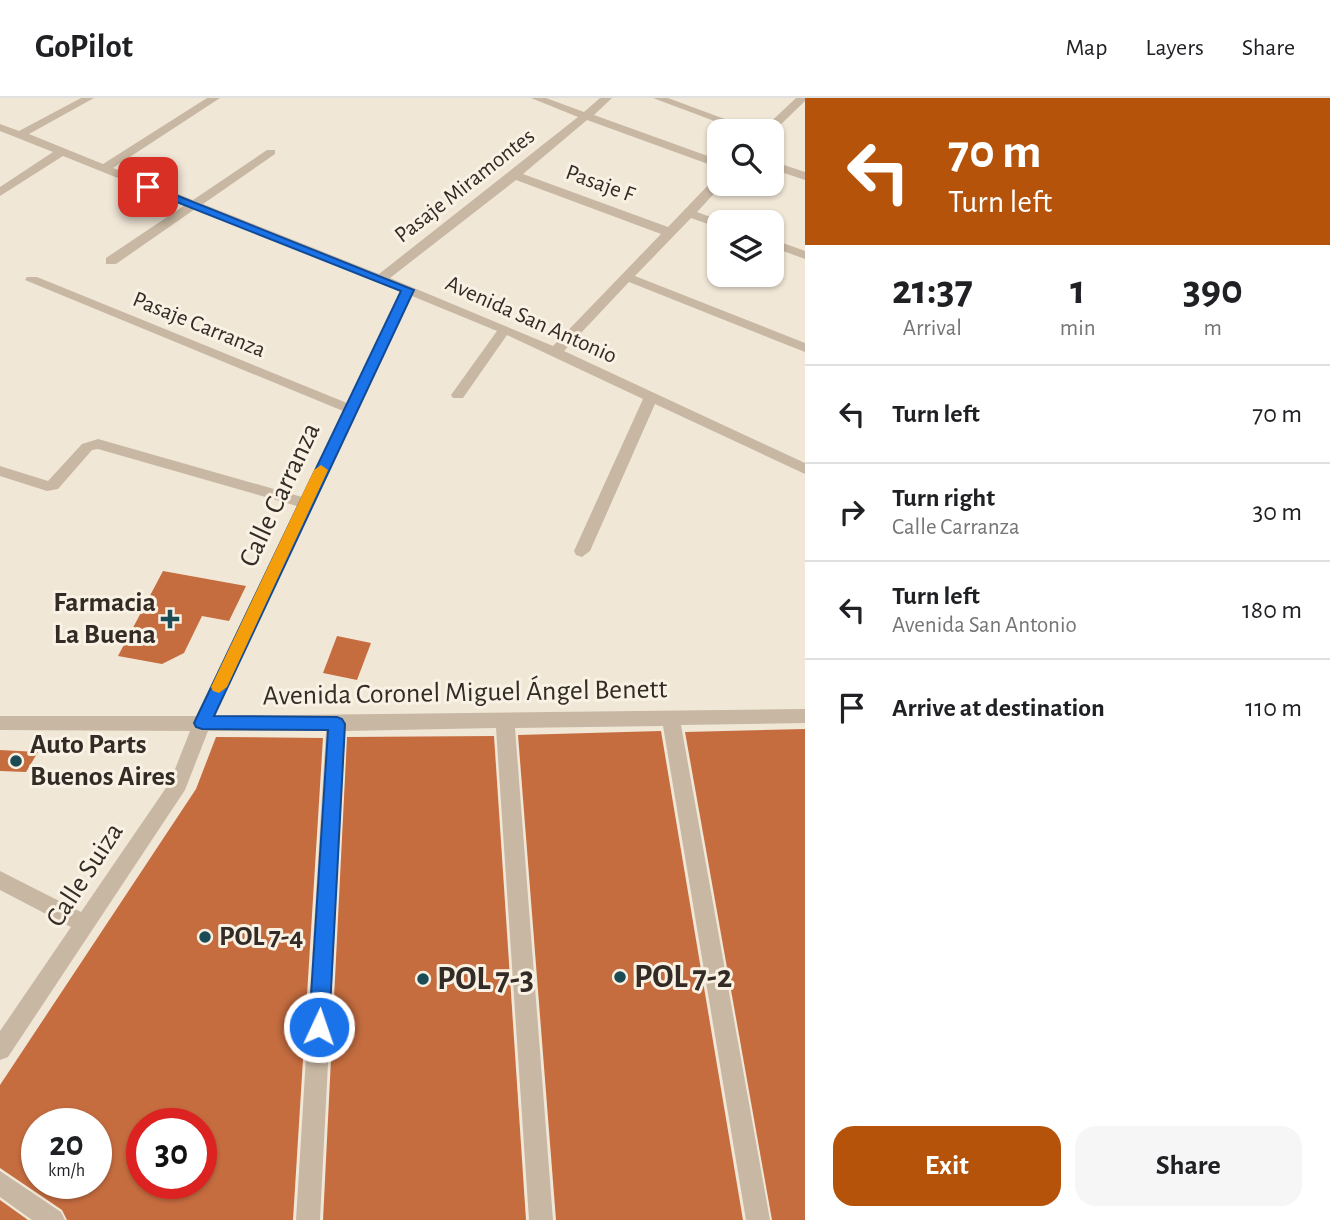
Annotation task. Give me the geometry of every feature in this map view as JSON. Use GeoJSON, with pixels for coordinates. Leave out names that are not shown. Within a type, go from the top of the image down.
{"type":"FeatureCollection","features":[{"type":"Feature","properties":{"kind":"street"},"geometry":{"type":"LineString","coordinates":[[19,135],[89,98]]}},
{"type":"Feature","properties":{"kind":"street"},"geometry":{"type":"LineString","coordinates":[[104,169],[215,98]]}},
{"type":"Feature","properties":{"kind":"street"},"geometry":{"type":"LineString","coordinates":[[537,98],[707,160]]}},
{"type":"Feature","properties":{"kind":"street","name":"Pasaje Miramontes"},"geometry":{"type":"LineString","coordinates":[[382,279],[515,175],[607,98]]}},
{"type":"Feature","properties":{"kind":"street"},"geometry":{"type":"LineString","coordinates":[[658,98],[717,119]]}},
{"type":"Feature","properties":{"kind":"street"},"geometry":{"type":"LineString","coordinates":[[782,119],[801,104]]}},
{"type":"Feature","properties":{"kind":"street","name":"Avenida San Antonio"},"geometry":{"type":"LineString","coordinates":[[0,127],[505,329],[805,469]]}},
{"type":"Feature","properties":{"kind":"street"},"geometry":{"type":"LineString","coordinates":[[0,192],[61,152]]}},
{"type":"Feature","properties":{"kind":"street"},"geometry":{"type":"LineString","coordinates":[[111,261],[271,152]]}},
{"type":"Feature","properties":{"kind":"street"},"geometry":{"type":"LineString","coordinates":[[784,168],[805,176]]}},
{"type":"Feature","properties":{"kind":"street","name":"Pasaje F"},"geometry":{"type":"LineString","coordinates":[[515,175],[671,233]]}},
{"type":"Feature","properties":{"kind":"street"},"geometry":{"type":"LineString","coordinates":[[556,351],[707,194]]}},
{"type":"Feature","properties":{"kind":"street"},"geometry":{"type":"LineString","coordinates":[[689,214],[707,220]]}},
{"type":"Feature","properties":{"kind":"street"},"geometry":{"type":"LineString","coordinates":[[784,247],[805,255]]}},
{"type":"Feature","properties":{"kind":"street"},"geometry":{"type":"LineString","coordinates":[[627,277],[805,348]]}},
{"type":"Feature","properties":{"kind":"street","name":"Pasaje Carranza"},"geometry":{"type":"LineString","coordinates":[[32,280],[350,409]]}},
{"type":"Feature","properties":{"kind":"street","name":"Calle Carranza"},"geometry":{"type":"LineString","coordinates":[[202,723],[408,290]]}},
{"type":"Feature","properties":{"kind":"street"},"geometry":{"type":"LineString","coordinates":[[458,394],[505,329]]}},
{"type":"Feature","properties":{"kind":"street"},"geometry":{"type":"LineString","coordinates":[[582,551],[652,397]]}},
{"type":"Feature","properties":{"kind":"street"},"geometry":{"type":"LineString","coordinates":[[0,471],[47,486],[53,485],[87,447],[98,444],[306,503]]}},
{"type":"Feature","properties":{"kind":"street","name":"Avenida Coronel Miguel Ángel Benett"},"geometry":{"type":"LineString","coordinates":[[0,723],[337,724],[805,716]]}},
{"type":"Feature","properties":{"kind":"street"},"geometry":{"type":"LineString","coordinates":[[671,719],[758,1220]]}},
{"type":"Feature","properties":{"kind":"street"},"geometry":{"type":"LineString","coordinates":[[505,721],[541,1220]]}},
{"type":"Feature","properties":{"kind":"street","name":"Calle Suiza"},"geometry":{"type":"LineString","coordinates":[[0,1050],[178,785],[202,723]]}},
{"type":"Feature","properties":{"kind":"street"},"geometry":{"type":"LineString","coordinates":[[308,1220],[337,724]]}},
{"type":"Feature","properties":{"kind":"street"},"geometry":{"type":"LineString","coordinates":[[0,880],[86,925]]}},
{"type":"Feature","properties":{"kind":"street"},"geometry":{"type":"LineString","coordinates":[[0,1183],[52,1220]]}},
{"type":"Feature","properties":{"kind":"building","name":"Farmacia La Buena"},"geometry":{"type":"Polygon","coordinates":[[[163,571],[246,586],[229,621],[202,616],[184,653],[162,664],[118,656],[163,571]]]}},
{"type":"Feature","properties":{"kind":"building"},"geometry":{"type":"Polygon","coordinates":[[[337,636],[371,643],[357,680],[323,673],[337,636]]]}},
{"type":"Feature","properties":{"kind":"building"},"geometry":{"type":"Polygon","coordinates":[[[805,729],[805,1220],[772,1220],[685,732],[805,729]]]}},
{"type":"Feature","properties":{"kind":"building","name":"POL 7-2"},"geometry":{"type":"Polygon","coordinates":[[[661,731],[743,1220],[556,1220],[518,735],[661,731]]]}},
{"type":"Feature","properties":{"kind":"building","name":"POL 7-3"},"geometry":{"type":"Polygon","coordinates":[[[494,736],[526,1220],[323,1220],[347,737],[494,736]]]}},
{"type":"Feature","properties":{"kind":"building","name":"POL 7-4"},"geometry":{"type":"Polygon","coordinates":[[[216,737],[323,738],[293,1220],[67,1220],[62,1210],[46,1199],[112,1199],[112,1108],[21,1108],[21,1182],[0,1168],[0,1085],[196,789],[216,737]]]}},
{"type":"Feature","properties":{"kind":"building","name":"Auto Parts Buenos Aires"},"geometry":{"type":"Polygon","coordinates":[[[0,750],[38,752],[26,772],[0,771],[0,750]]]}},
{"type":"Feature","properties":{"kind":"building"},"geometry":{"type":"Polygon","coordinates":[[[0,1200],[28,1220],[0,1220],[0,1200]]]}},
{"type":"Feature","properties":{"kind":"slow traffic"},"geometry":{"type":"LineString","coordinates":[[219,687],[321,470]]}},
{"type":"Feature","properties":{"kind":"place","name":"Farmacia La Buena"},"geometry":{"type":"Point","coordinates":[170,619]}},
{"type":"Feature","properties":{"kind":"place","name":"Auto Parts Buenos Aires"},"geometry":{"type":"Point","coordinates":[16,761]}},
{"type":"Feature","properties":{"kind":"place","name":"POL 7-4"},"geometry":{"type":"Point","coordinates":[205,937]}},
{"type":"Feature","properties":{"kind":"place","name":"POL 7-2"},"geometry":{"type":"Point","coordinates":[620,977]}},
{"type":"Feature","properties":{"kind":"place","name":"POL 7-3"},"geometry":{"type":"Point","coordinates":[423,979]}},
{"type":"Feature","properties":{"kind":"route"},"geometry":{"type":"LineString","coordinates":[[148,187],[408,290],[202,723],[337,724],[319,1027]]}}]}
